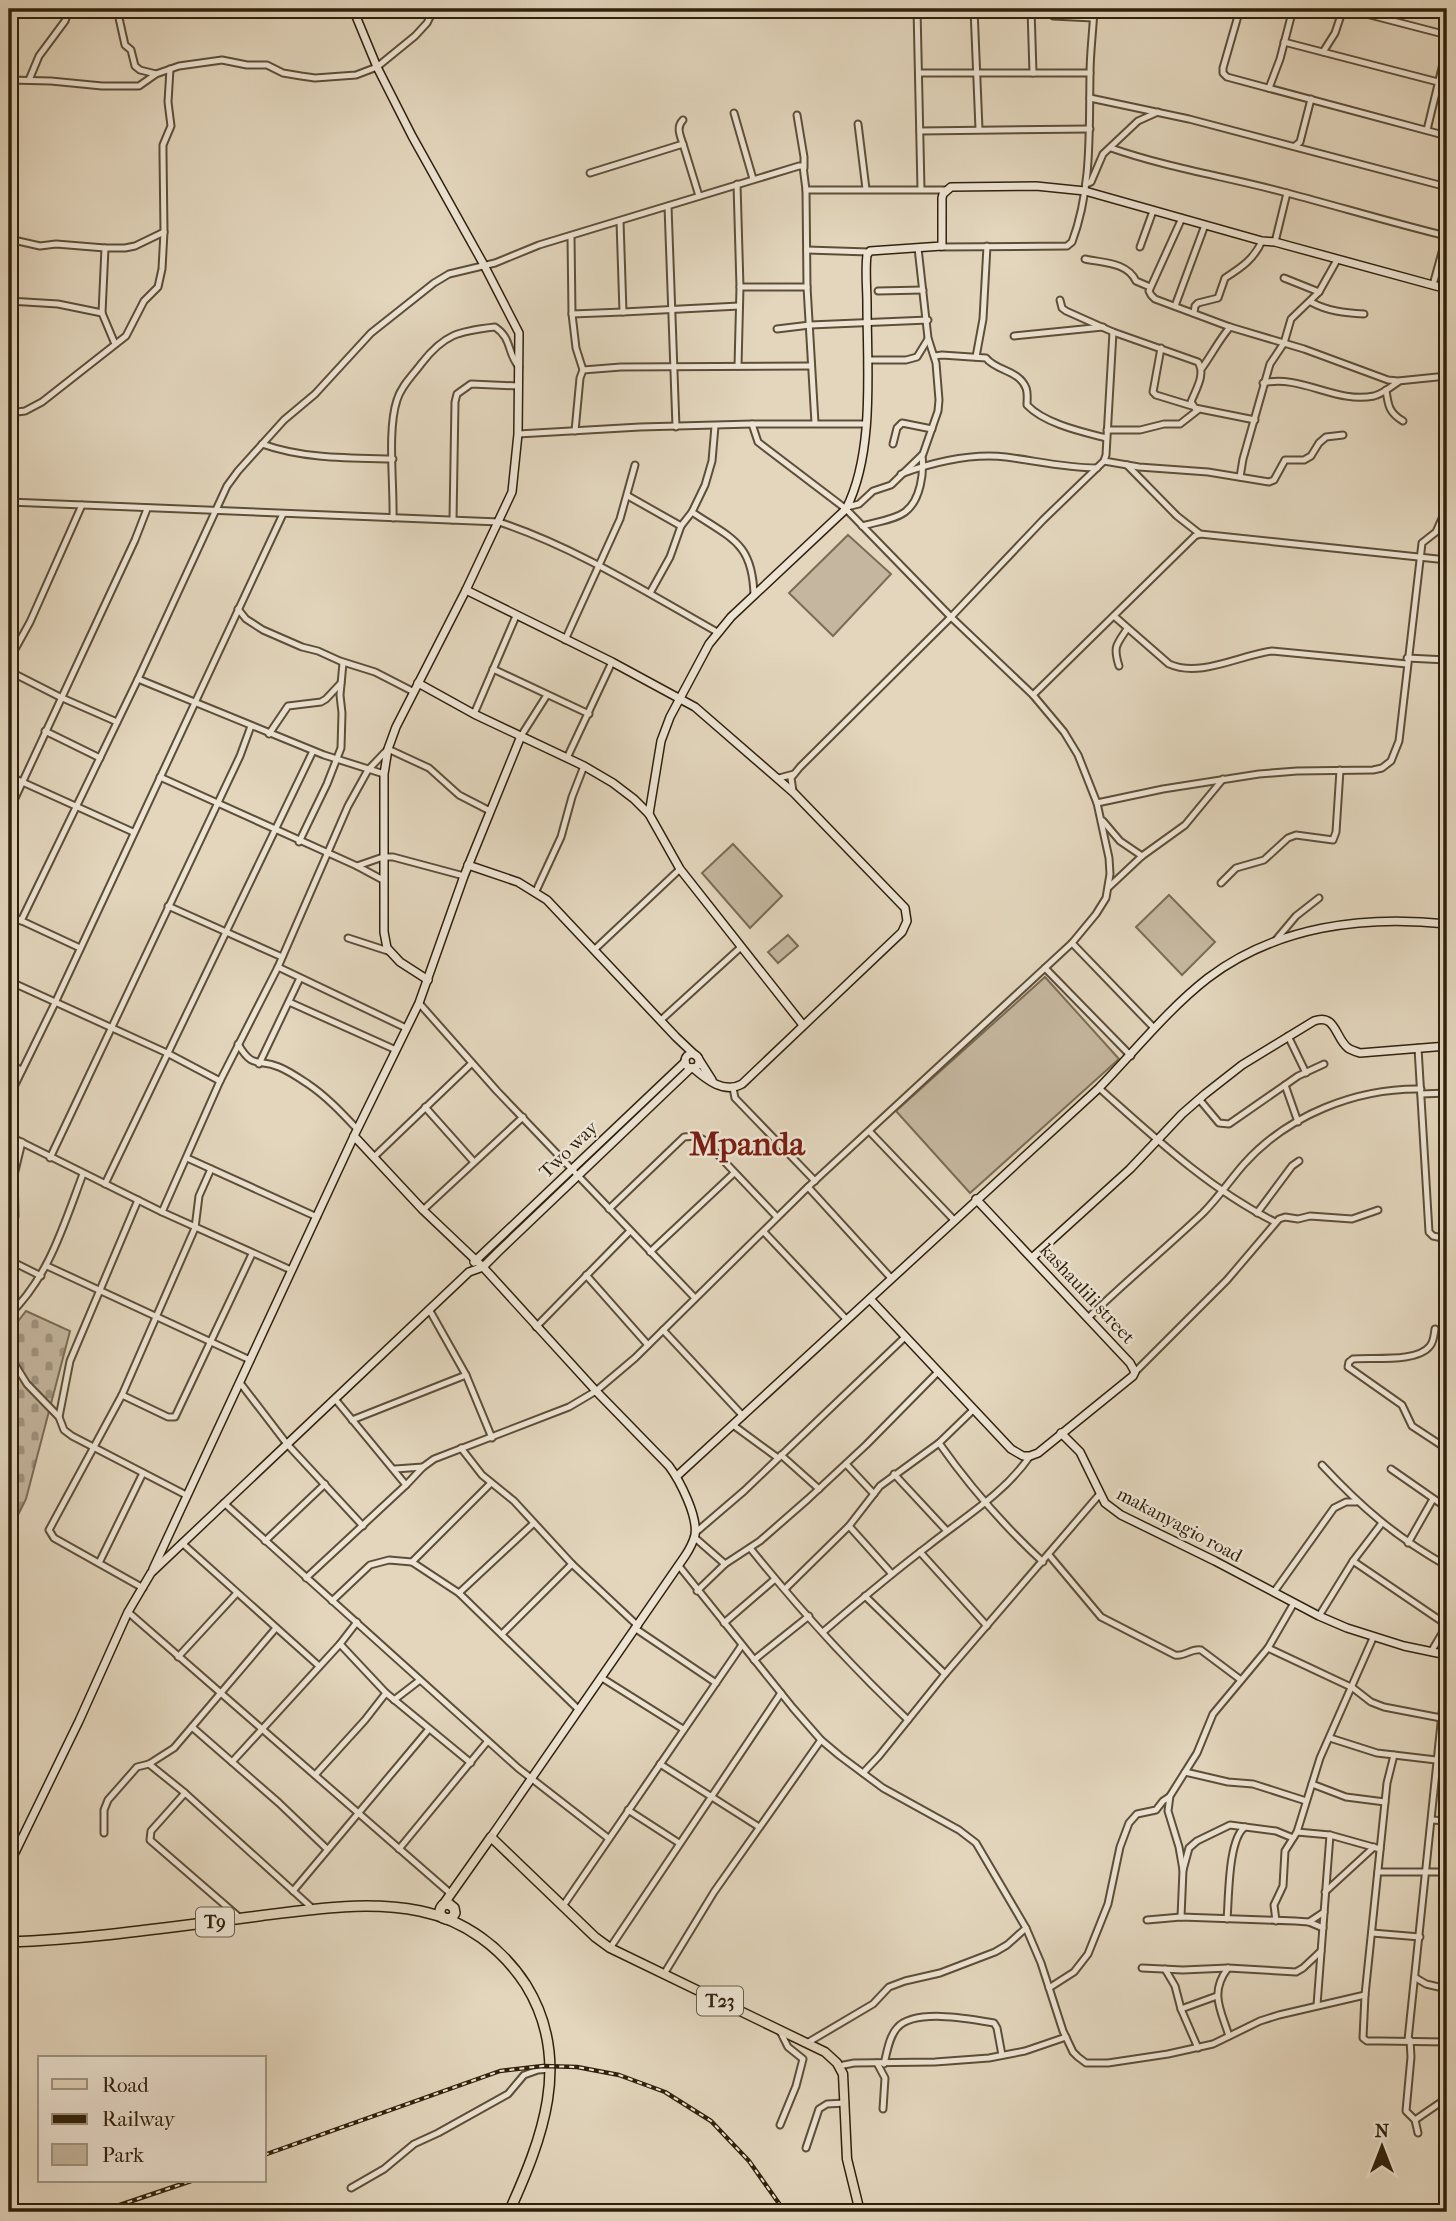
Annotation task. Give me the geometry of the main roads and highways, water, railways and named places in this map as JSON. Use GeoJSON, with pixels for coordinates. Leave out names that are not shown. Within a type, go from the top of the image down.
{"type":"FeatureCollection","features":[{"type":"Feature","properties":{"kind":"highway","name":"T9"},"geometry":{"type":"LineString","coordinates":[[421,1911],[449,1904],[469,1928],[507,1960],[531,1994],[545,2035],[551,2069],[548,2104],[542,2131],[509,2212]]}},
{"type":"Feature","properties":{"kind":"highway","name":"T9"},"geometry":{"type":"LineString","coordinates":[[9,1942],[93,1936],[367,1906],[421,1911],[469,1928]]}},
{"type":"Feature","properties":{"kind":"highway"},"geometry":{"type":"LineString","coordinates":[[442,1906],[440,1912],[445,1919],[452,1917],[454,1909]]}},
{"type":"Feature","properties":{"kind":"main road","name":"T23"},"geometry":{"type":"LineString","coordinates":[[453,1890],[491,1837],[594,1937],[610,1948],[825,2052],[843,2074],[847,2159],[860,2212]]}},
{"type":"Feature","properties":{"kind":"main road"},"geometry":{"type":"LineString","coordinates":[[442,1906],[453,1890]]}},
{"type":"Feature","properties":{"kind":"main road"},"geometry":{"type":"LineString","coordinates":[[453,1890],[454,1909]]}},
{"type":"Feature","properties":{"kind":"railway"},"geometry":{"type":"LineString","coordinates":[[266,2154],[500,2071],[543,2066],[577,2067],[619,2075],[665,2092],[711,2121],[749,2161],[785,2212]]}},
{"type":"Feature","properties":{"kind":"railway"},"geometry":{"type":"LineString","coordinates":[[99,2212],[188,2182]]}},
{"type":"Feature","properties":{"kind":"district","name":"Mpanda"},"geometry":{"type":"Point","coordinates":[747,1143]}}]}
